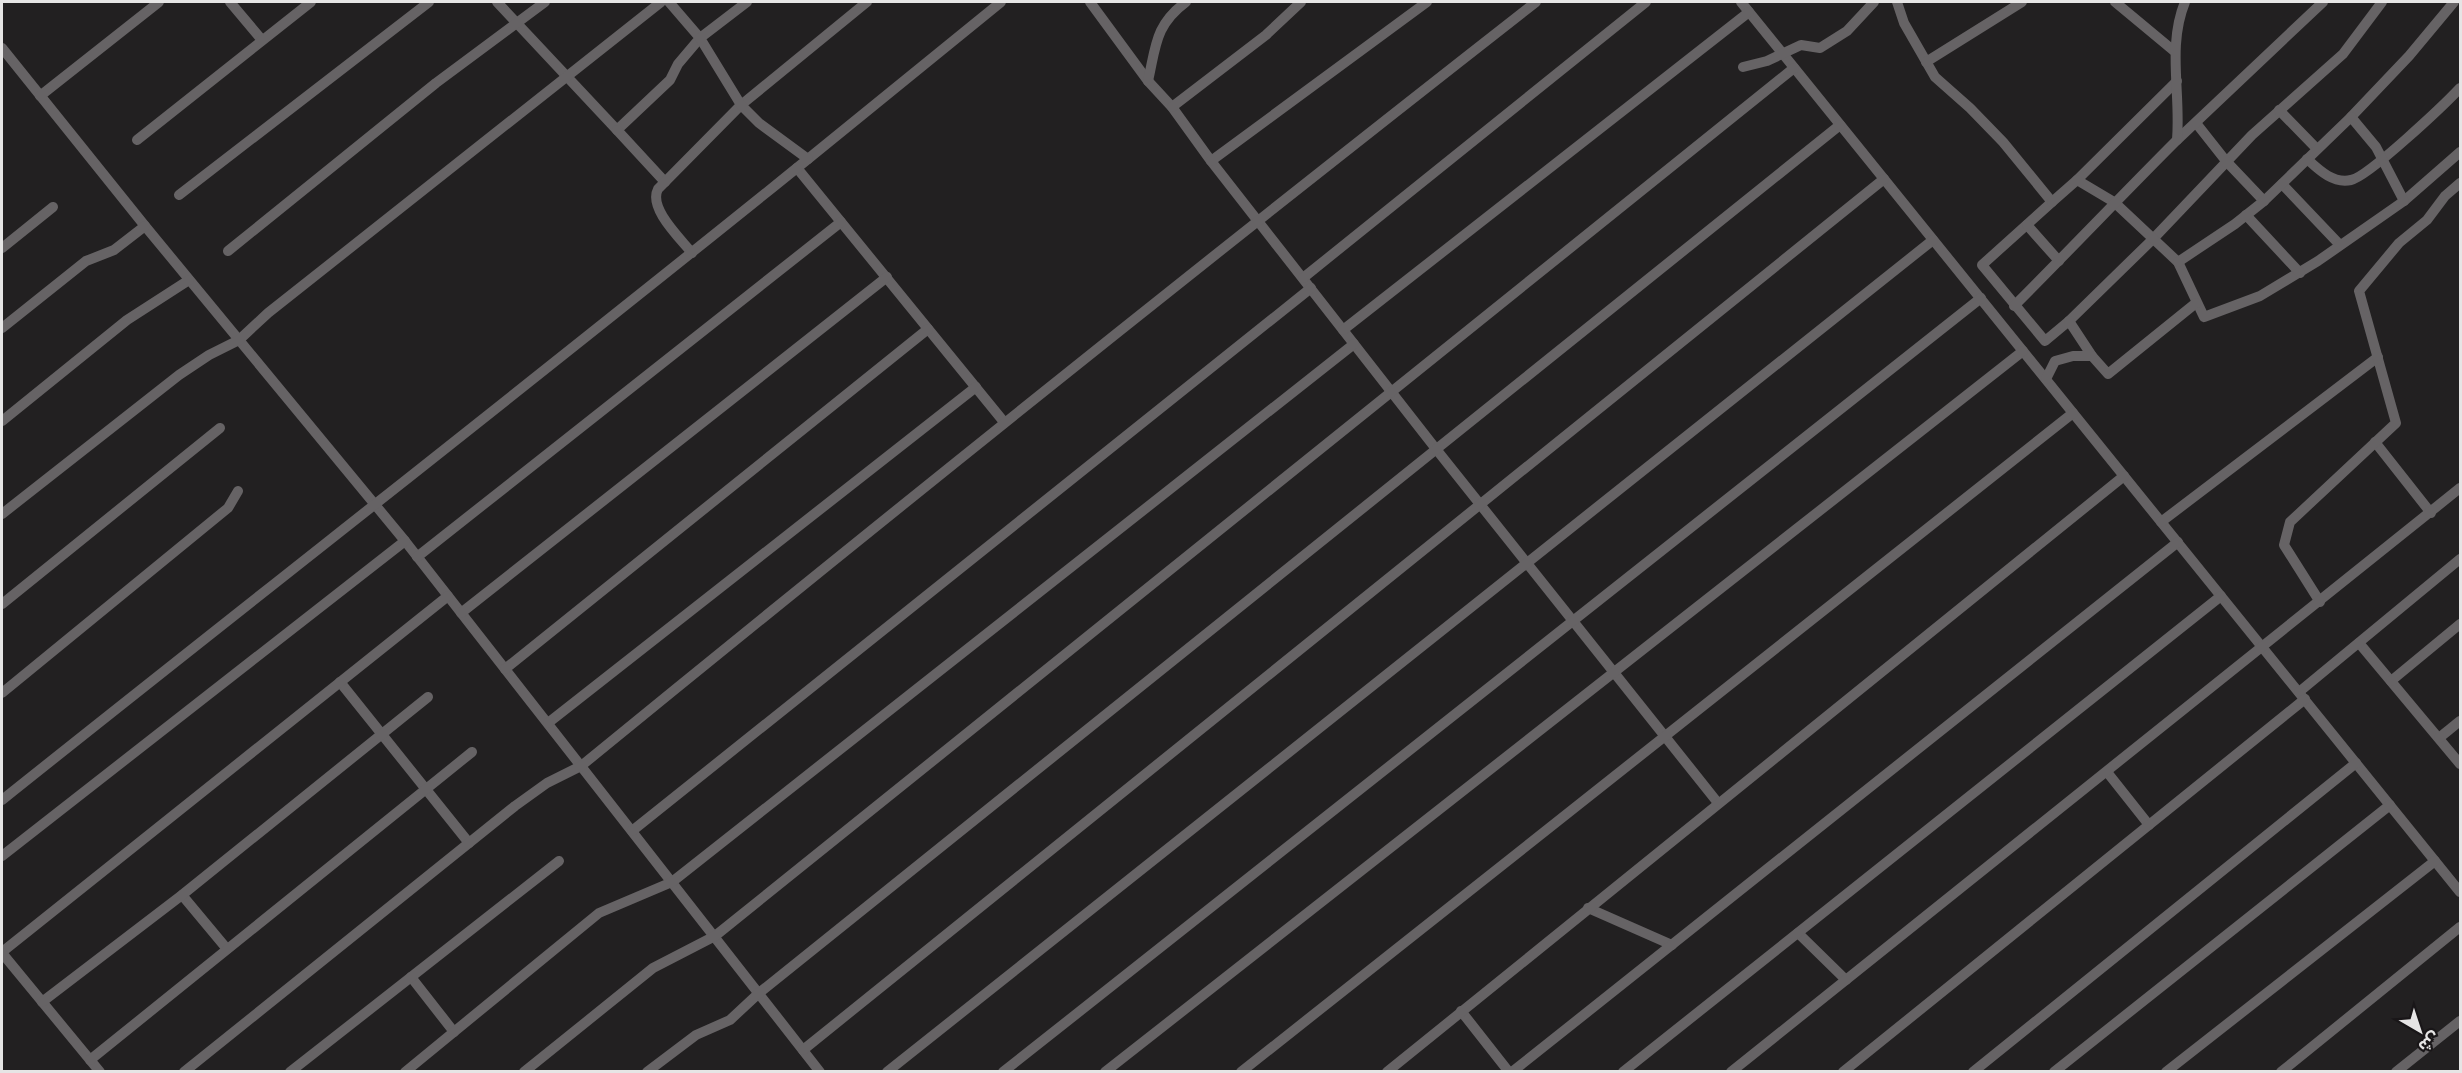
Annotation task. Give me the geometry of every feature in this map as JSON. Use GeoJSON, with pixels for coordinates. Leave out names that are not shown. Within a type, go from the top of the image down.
{"type":"FeatureCollection","features":[{"type":"Feature","properties":{"kind":"street"},"geometry":{"type":"LineString","coordinates":[[40,96],[159,2]]}},
{"type":"Feature","properties":{"kind":"street"},"geometry":{"type":"LineString","coordinates":[[230,2],[262,40]]}},
{"type":"Feature","properties":{"kind":"street"},"geometry":{"type":"LineString","coordinates":[[136,140],[311,2]]}},
{"type":"Feature","properties":{"kind":"street"},"geometry":{"type":"LineString","coordinates":[[179,195],[429,2]]}},
{"type":"Feature","properties":{"kind":"street"},"geometry":{"type":"LineString","coordinates":[[497,2],[665,182]]}},
{"type":"Feature","properties":{"kind":"street"},"geometry":{"type":"LineString","coordinates":[[228,251],[516,22],[545,2]]}},
{"type":"Feature","properties":{"kind":"street"},"geometry":{"type":"LineString","coordinates":[[2,514],[179,375],[209,355],[239,340],[268,313],[661,2]]}},
{"type":"Feature","properties":{"kind":"street"},"geometry":{"type":"LineString","coordinates":[[669,2],[700,38],[741,105],[759,123],[808,159]]}},
{"type":"Feature","properties":{"kind":"street"},"geometry":{"type":"LineString","coordinates":[[617,130],[670,80],[683,56],[700,38],[747,2]]}},
{"type":"Feature","properties":{"kind":"street"},"geometry":{"type":"LineString","coordinates":[[692,253],[659,211],[655,195],[741,105],[867,2]]}},
{"type":"Feature","properties":{"kind":"street"},"geometry":{"type":"LineString","coordinates":[[2,800],[692,253],[1000,2]]}},
{"type":"Feature","properties":{"kind":"street"},"geometry":{"type":"LineString","coordinates":[[1090,2],[1148,81],[1172,107],[1302,278],[1718,803]]}},
{"type":"Feature","properties":{"kind":"street"},"geometry":{"type":"LineString","coordinates":[[1148,81],[1161,28],[1167,18],[1186,2]]}},
{"type":"Feature","properties":{"kind":"street"},"geometry":{"type":"LineString","coordinates":[[1172,107],[1258,41],[1301,2]]}},
{"type":"Feature","properties":{"kind":"street"},"geometry":{"type":"LineString","coordinates":[[1211,161],[1427,2]]}},
{"type":"Feature","properties":{"kind":"street"},"geometry":{"type":"LineString","coordinates":[[184,1071],[547,783],[581,766],[1004,422],[1536,2]]}},
{"type":"Feature","properties":{"kind":"street"},"geometry":{"type":"LineString","coordinates":[[1302,278],[1646,2]]}},
{"type":"Feature","properties":{"kind":"street"},"geometry":{"type":"LineString","coordinates":[[1741,2],[2460,892]]}},
{"type":"Feature","properties":{"kind":"street"},"geometry":{"type":"LineString","coordinates":[[1743,67],[1767,61],[1801,45],[1816,48],[1829,43],[1854,25],[1874,2]]}},
{"type":"Feature","properties":{"kind":"street"},"geometry":{"type":"LineString","coordinates":[[1897,2],[1904,23],[1935,77],[2003,142],[2052,202]]}},
{"type":"Feature","properties":{"kind":"street"},"geometry":{"type":"LineString","coordinates":[[1926,62],[2022,2]]}},
{"type":"Feature","properties":{"kind":"street"},"geometry":{"type":"LineString","coordinates":[[2115,2],[2174,51]]}},
{"type":"Feature","properties":{"kind":"street"},"geometry":{"type":"LineString","coordinates":[[2177,140],[2179,112],[2174,51],[2177,22],[2185,2]]}},
{"type":"Feature","properties":{"kind":"street"},"geometry":{"type":"LineString","coordinates":[[2014,306],[2177,140],[2281,39],[2297,28],[2323,2]]}},
{"type":"Feature","properties":{"kind":"street"},"geometry":{"type":"LineString","coordinates":[[2177,81],[2077,180],[1982,266],[2045,341],[2069,321],[2153,239],[2226,161],[2279,110],[2343,54],[2382,2]]}},
{"type":"Feature","properties":{"kind":"street"},"geometry":{"type":"LineString","coordinates":[[2178,262],[2264,201],[2352,117],[2455,2],[2460,4]]}},
{"type":"Feature","properties":{"kind":"street"},"geometry":{"type":"LineString","coordinates":[[1343,330],[1749,12]]}},
{"type":"Feature","properties":{"kind":"street"},"geometry":{"type":"LineString","coordinates":[[2,48],[189,280],[405,541],[820,1071]]}},
{"type":"Feature","properties":{"kind":"street"},"geometry":{"type":"LineString","coordinates":[[525,1071],[653,968],[715,936],[1794,68]]}},
{"type":"Feature","properties":{"kind":"street"},"geometry":{"type":"LineString","coordinates":[[2307,159],[2327,176],[2350,181],[2382,159],[2460,88]]}},
{"type":"Feature","properties":{"kind":"street"},"geometry":{"type":"LineString","coordinates":[[2279,110],[2317,149]]}},
{"type":"Feature","properties":{"kind":"street"},"geometry":{"type":"LineString","coordinates":[[2352,117],[2368,135],[2404,201]]}},
{"type":"Feature","properties":{"kind":"street"},"geometry":{"type":"LineString","coordinates":[[2196,123],[2226,161],[2264,201]]}},
{"type":"Feature","properties":{"kind":"street"},"geometry":{"type":"LineString","coordinates":[[647,1071],[696,1035],[730,1020],[759,993],[1840,125]]}},
{"type":"Feature","properties":{"kind":"street"},"geometry":{"type":"LineString","coordinates":[[2077,180],[2114,202],[2178,262],[2204,317],[2260,296],[2300,273],[2404,201],[2460,152]]}},
{"type":"Feature","properties":{"kind":"street"},"geometry":{"type":"LineString","coordinates":[[797,168],[1004,422]]}},
{"type":"Feature","properties":{"kind":"street"},"geometry":{"type":"LineString","coordinates":[[803,1050],[1884,179]]}},
{"type":"Feature","properties":{"kind":"street"},"geometry":{"type":"LineString","coordinates":[[2320,602],[2284,545],[2290,522],[2396,423],[2360,291],[2399,243],[2427,220],[2445,196],[2460,183]]}},
{"type":"Feature","properties":{"kind":"street"},"geometry":{"type":"LineString","coordinates":[[2282,184],[2340,245]]}},
{"type":"Feature","properties":{"kind":"street"},"geometry":{"type":"LineString","coordinates":[[2,248],[53,207]]}},
{"type":"Feature","properties":{"kind":"street"},"geometry":{"type":"LineString","coordinates":[[2246,215],[2300,273]]}},
{"type":"Feature","properties":{"kind":"street"},"geometry":{"type":"LineString","coordinates":[[417,557],[841,222]]}},
{"type":"Feature","properties":{"kind":"street"},"geometry":{"type":"LineString","coordinates":[[2027,225],[2059,261]]}},
{"type":"Feature","properties":{"kind":"street"},"geometry":{"type":"LineString","coordinates":[[2,328],[86,261],[114,250],[145,226]]}},
{"type":"Feature","properties":{"kind":"street"},"geometry":{"type":"LineString","coordinates":[[886,1071],[1933,240]]}},
{"type":"Feature","properties":{"kind":"street"},"geometry":{"type":"LineString","coordinates":[[461,613],[887,278]]}},
{"type":"Feature","properties":{"kind":"street"},"geometry":{"type":"LineString","coordinates":[[2,421],[128,320],[189,280]]}},
{"type":"Feature","properties":{"kind":"street"},"geometry":{"type":"LineString","coordinates":[[632,831],[1311,288]]}},
{"type":"Feature","properties":{"kind":"street"},"geometry":{"type":"LineString","coordinates":[[1003,1071],[1980,298]]}},
{"type":"Feature","properties":{"kind":"street"},"geometry":{"type":"LineString","coordinates":[[2069,321],[2092,356],[2108,374],[2196,303]]}},
{"type":"Feature","properties":{"kind":"street"},"geometry":{"type":"LineString","coordinates":[[505,669],[928,329]]}},
{"type":"Feature","properties":{"kind":"street"},"geometry":{"type":"LineString","coordinates":[[405,1071],[599,913],[672,882],[1354,344]]}},
{"type":"Feature","properties":{"kind":"street"},"geometry":{"type":"LineString","coordinates":[[1106,1071],[2023,351]]}},
{"type":"Feature","properties":{"kind":"street"},"geometry":{"type":"LineString","coordinates":[[2046,379],[2055,361],[2073,356],[2092,356]]}},
{"type":"Feature","properties":{"kind":"street"},"geometry":{"type":"LineString","coordinates":[[2162,522],[2378,357]]}},
{"type":"Feature","properties":{"kind":"street"},"geometry":{"type":"LineString","coordinates":[[548,723],[976,387]]}},
{"type":"Feature","properties":{"kind":"street"},"geometry":{"type":"LineString","coordinates":[[1241,1071],[2073,413]]}},
{"type":"Feature","properties":{"kind":"street"},"geometry":{"type":"LineString","coordinates":[[2,604],[220,428]]}},
{"type":"Feature","properties":{"kind":"street"},"geometry":{"type":"LineString","coordinates":[[2375,442],[2431,513]]}},
{"type":"Feature","properties":{"kind":"street"},"geometry":{"type":"LineString","coordinates":[[1387,1071],[2124,476]]}},
{"type":"Feature","properties":{"kind":"street"},"geometry":{"type":"LineString","coordinates":[[1731,1071],[2263,648],[2460,488]]}},
{"type":"Feature","properties":{"kind":"street"},"geometry":{"type":"LineString","coordinates":[[2,693],[228,508],[238,491]]}},
{"type":"Feature","properties":{"kind":"street"},"geometry":{"type":"LineString","coordinates":[[2,856],[405,541]]}},
{"type":"Feature","properties":{"kind":"street"},"geometry":{"type":"LineString","coordinates":[[1461,1011],[1510,1071],[2178,542]]}},
{"type":"Feature","properties":{"kind":"street"},"geometry":{"type":"LineString","coordinates":[[1843,1071],[2149,825],[2302,696],[2359,643],[2460,559]]}},
{"type":"Feature","properties":{"kind":"street"},"geometry":{"type":"LineString","coordinates":[[100,1071],[2,952],[448,596]]}},
{"type":"Feature","properties":{"kind":"street"},"geometry":{"type":"LineString","coordinates":[[1623,1071],[2221,596]]}},
{"type":"Feature","properties":{"kind":"street"},"geometry":{"type":"LineString","coordinates":[[2391,681],[2460,624]]}},
{"type":"Feature","properties":{"kind":"street"},"geometry":{"type":"LineString","coordinates":[[2359,643],[2460,764]]}},
{"type":"Feature","properties":{"kind":"street"},"geometry":{"type":"LineString","coordinates":[[340,682],[470,843]]}},
{"type":"Feature","properties":{"kind":"street"},"geometry":{"type":"LineString","coordinates":[[42,1002],[182,895],[428,697]]}},
{"type":"Feature","properties":{"kind":"street"},"geometry":{"type":"LineString","coordinates":[[2439,738],[2460,721]]}},
{"type":"Feature","properties":{"kind":"street"},"geometry":{"type":"LineString","coordinates":[[90,1060],[472,752]]}},
{"type":"Feature","properties":{"kind":"street"},"geometry":{"type":"LineString","coordinates":[[1973,1071],[2356,763]]}},
{"type":"Feature","properties":{"kind":"street"},"geometry":{"type":"LineString","coordinates":[[2107,772],[2149,825]]}},
{"type":"Feature","properties":{"kind":"street"},"geometry":{"type":"LineString","coordinates":[[2054,1071],[2390,805]]}},
{"type":"Feature","properties":{"kind":"street"},"geometry":{"type":"LineString","coordinates":[[290,1071],[559,861]]}},
{"type":"Feature","properties":{"kind":"street"},"geometry":{"type":"LineString","coordinates":[[2166,1071],[2435,861]]}},
{"type":"Feature","properties":{"kind":"street"},"geometry":{"type":"LineString","coordinates":[[182,895],[227,949]]}},
{"type":"Feature","properties":{"kind":"street"},"geometry":{"type":"LineString","coordinates":[[1588,908],[1672,945]]}},
{"type":"Feature","properties":{"kind":"street"},"geometry":{"type":"LineString","coordinates":[[2281,1071],[2460,927]]}},
{"type":"Feature","properties":{"kind":"street"},"geometry":{"type":"LineString","coordinates":[[1798,933],[1846,980]]}},
{"type":"Feature","properties":{"kind":"street"},"geometry":{"type":"LineString","coordinates":[[411,977],[454,1032]]}},
{"type":"Feature","properties":{"kind":"street"},"geometry":{"type":"LineString","coordinates":[[2396,1071],[2460,1021]]}}]}
